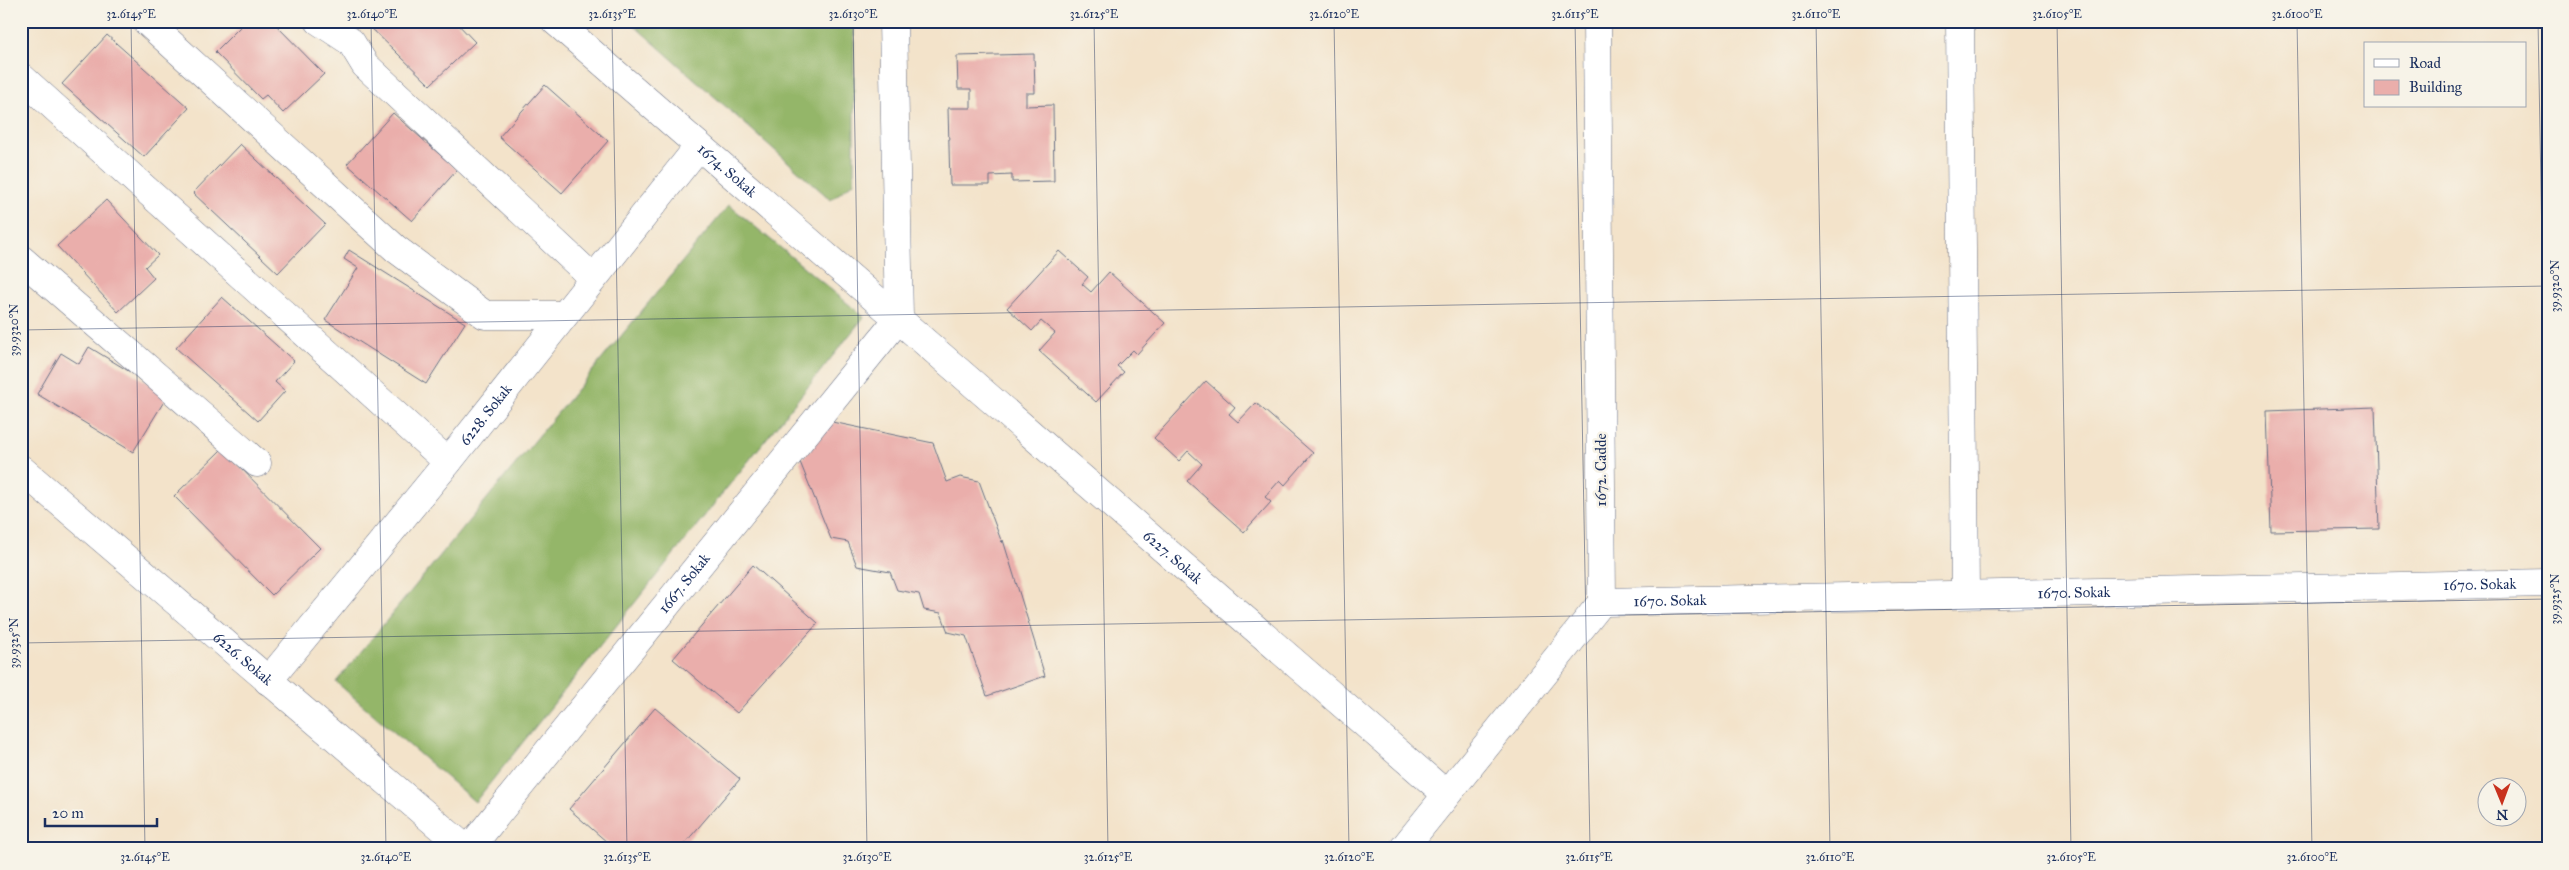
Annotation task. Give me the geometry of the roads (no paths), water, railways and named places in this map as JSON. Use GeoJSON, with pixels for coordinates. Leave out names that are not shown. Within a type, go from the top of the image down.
{"type":"FeatureCollection","features":[{"type":"Feature","properties":{"kind":"street"},"geometry":{"type":"LineString","coordinates":[[146,21],[396,249],[485,315],[562,315]]}},
{"type":"Feature","properties":{"kind":"street"},"geometry":{"type":"LineString","coordinates":[[319,21],[351,42],[364,65],[593,278]]}},
{"type":"Feature","properties":{"kind":"street","name":"1674. Sokak"},"geometry":{"type":"LineString","coordinates":[[555,21],[900,318]]}},
{"type":"Feature","properties":{"kind":"street"},"geometry":{"type":"LineString","coordinates":[[893,21],[900,318]]}},
{"type":"Feature","properties":{"kind":"street","name":"1672. Cadde"},"geometry":{"type":"LineString","coordinates":[[1598,21],[1602,602]]}},
{"type":"Feature","properties":{"kind":"street"},"geometry":{"type":"LineString","coordinates":[[1960,21],[1966,593]]}},
{"type":"Feature","properties":{"kind":"street"},"geometry":{"type":"LineString","coordinates":[[21,77],[448,462]]}},
{"type":"Feature","properties":{"kind":"street","name":"6228. Sokak"},"geometry":{"type":"LineString","coordinates":[[268,681],[448,462],[562,315],[699,146]]}},
{"type":"Feature","properties":{"kind":"street"},"geometry":{"type":"LineString","coordinates":[[21,259],[257,463]]}},
{"type":"Feature","properties":{"kind":"street","name":"6227. Sokak"},"geometry":{"type":"LineString","coordinates":[[900,318],[1446,794]]}},
{"type":"Feature","properties":{"kind":"street","name":"1667. Sokak"},"geometry":{"type":"LineString","coordinates":[[467,849],[900,318]]}},
{"type":"Feature","properties":{"kind":"street","name":"6226. Sokak"},"geometry":{"type":"LineString","coordinates":[[21,470],[467,849]]}},
{"type":"Feature","properties":{"kind":"street","name":"1670. Sokak"},"geometry":{"type":"LineString","coordinates":[[1602,602],[1966,593],[2548,583]]}},
{"type":"Feature","properties":{"kind":"street"},"geometry":{"type":"LineString","coordinates":[[1403,849],[1602,602]]}}]}
